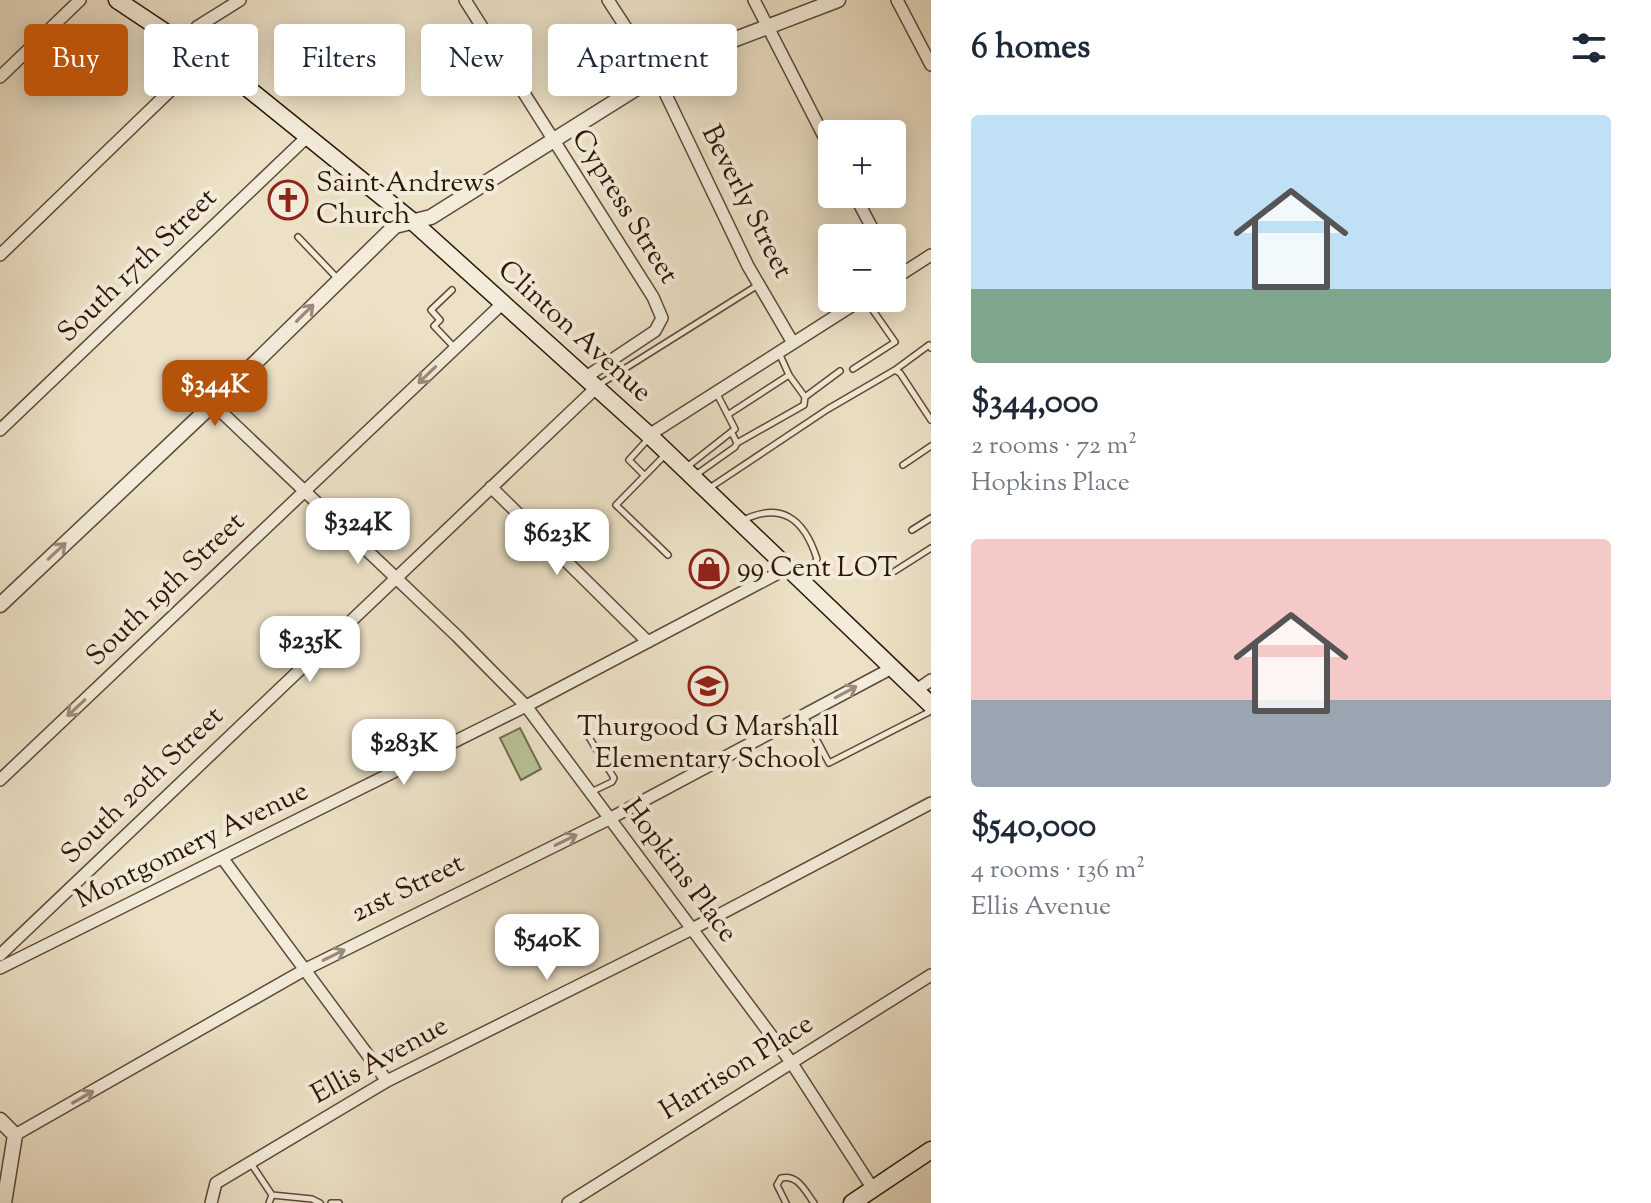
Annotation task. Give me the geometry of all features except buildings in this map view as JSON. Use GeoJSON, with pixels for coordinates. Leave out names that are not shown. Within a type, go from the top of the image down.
{"type":"FeatureCollection","features":[{"type":"Feature","properties":{"kind":"main road","name":"Clinton Avenue"},"geometry":{"type":"LineString","coordinates":[[117,0],[154,24]]}},
{"type":"Feature","properties":{"kind":"main road","name":"Clinton Avenue"},"geometry":{"type":"LineString","coordinates":[[256,96],[412,221],[504,302],[650,435],[931,708]]}},
{"type":"Feature","properties":{"kind":"main road"},"geometry":{"type":"LineString","coordinates":[[852,1203],[931,1150]]}},
{"type":"Feature","properties":{"kind":"street"},"geometry":{"type":"LineString","coordinates":[[0,77],[80,0]]}},
{"type":"Feature","properties":{"kind":"street"},"geometry":{"type":"LineString","coordinates":[[202,24],[240,0]]}},
{"type":"Feature","properties":{"kind":"street","name":"Cypress Street"},"geometry":{"type":"LineString","coordinates":[[465,0],[653,297],[662,318],[655,331],[592,382]]}},
{"type":"Feature","properties":{"kind":"street","name":"Beverly Street"},"geometry":{"type":"LineString","coordinates":[[608,0],[624,24]]}},
{"type":"Feature","properties":{"kind":"street"},"geometry":{"type":"LineString","coordinates":[[754,0],[818,124]]}},
{"type":"Feature","properties":{"kind":"street"},"geometry":{"type":"LineString","coordinates":[[737,37],[838,0]]}},
{"type":"Feature","properties":{"kind":"street"},"geometry":{"type":"LineString","coordinates":[[897,0],[931,65]]}},
{"type":"Feature","properties":{"kind":"street"},"geometry":{"type":"LineString","coordinates":[[0,255],[165,96]]}},
{"type":"Feature","properties":{"kind":"street"},"geometry":{"type":"LineString","coordinates":[[0,605],[213,404],[395,226],[431,217],[621,96]]}},
{"type":"Feature","properties":{"kind":"street","name":"Beverly Street"},"geometry":{"type":"LineString","coordinates":[[667,96],[759,284],[793,343]]}},
{"type":"Feature","properties":{"kind":"street","name":"South 17th Street"},"geometry":{"type":"LineString","coordinates":[[0,430],[308,136]]}},
{"type":"Feature","properties":{"kind":"street"},"geometry":{"type":"LineString","coordinates":[[906,271],[931,255]]}},
{"type":"Feature","properties":{"kind":"street","name":"South 19th Street"},"geometry":{"type":"LineString","coordinates":[[0,780],[504,302]]}},
{"type":"Feature","properties":{"kind":"street"},"geometry":{"type":"LineString","coordinates":[[650,435],[842,312]]}},
{"type":"Feature","properties":{"kind":"street","name":"South 20th Street"},"geometry":{"type":"LineString","coordinates":[[0,955],[491,487],[592,382]]}},
{"type":"Feature","properties":{"kind":"street","name":"Hopkins Place"},"geometry":{"type":"LineString","coordinates":[[213,404],[526,706],[791,1062],[873,1189]]}},
{"type":"Feature","properties":{"kind":"street"},"geometry":{"type":"LineString","coordinates":[[491,487],[648,642]]}},
{"type":"Feature","properties":{"kind":"street","name":"Montgomery Avenue"},"geometry":{"type":"LineString","coordinates":[[0,968],[526,706],[788,568]]}},
{"type":"Feature","properties":{"kind":"street","name":"21st Street"},"geometry":{"type":"LineString","coordinates":[[15,1135],[306,969],[609,819],[892,668]]}},
{"type":"Feature","properties":{"kind":"street"},"geometry":{"type":"LineString","coordinates":[[915,691],[931,680]]}},
{"type":"Feature","properties":{"kind":"street","name":"Ellis Avenue"},"geometry":{"type":"LineString","coordinates":[[211,1203],[216,1183],[387,1081],[692,929],[931,803]]}},
{"type":"Feature","properties":{"kind":"street"},"geometry":{"type":"LineString","coordinates":[[223,859],[387,1081]]}},
{"type":"Feature","properties":{"kind":"street","name":"Harrison Place"},"geometry":{"type":"LineString","coordinates":[[568,1203],[791,1062],[929,980]]}},
{"type":"Feature","properties":{"kind":"street"},"geometry":{"type":"LineString","coordinates":[[0,1120],[15,1135],[4,1203]]}},
{"type":"Feature","properties":{"kind":"lane"},"geometry":{"type":"LineString","coordinates":[[298,237],[338,280]]}},
{"type":"Feature","properties":{"kind":"lane"},"geometry":{"type":"LineString","coordinates":[[592,382],[759,284]]}},
{"type":"Feature","properties":{"kind":"lane"},"geometry":{"type":"LineString","coordinates":[[452,290],[431,310],[440,320],[434,326],[455,348]]}},
{"type":"Feature","properties":{"kind":"lane"},"geometry":{"type":"LineString","coordinates":[[853,369],[895,342],[874,312]]}},
{"type":"Feature","properties":{"kind":"lane"},"geometry":{"type":"LineString","coordinates":[[707,490],[828,409],[895,370],[929,345],[931,348]]}},
{"type":"Feature","properties":{"kind":"lane"},"geometry":{"type":"LineString","coordinates":[[689,473],[804,405],[805,397],[789,375],[778,352]]}},
{"type":"Feature","properties":{"kind":"lane"},"geometry":{"type":"LineString","coordinates":[[895,370],[931,420]]}},
{"type":"Feature","properties":{"kind":"lane"},"geometry":{"type":"LineString","coordinates":[[805,397],[840,371]]}},
{"type":"Feature","properties":{"kind":"lane"},"geometry":{"type":"LineString","coordinates":[[729,414],[789,375]]}},
{"type":"Feature","properties":{"kind":"lane"},"geometry":{"type":"LineString","coordinates":[[689,473],[732,433],[734,425],[716,392]]}},
{"type":"Feature","properties":{"kind":"lane"},"geometry":{"type":"LineString","coordinates":[[732,433],[737,443]]}},
{"type":"Feature","properties":{"kind":"lane"},"geometry":{"type":"LineString","coordinates":[[644,475],[629,460],[650,435]]}},
{"type":"Feature","properties":{"kind":"lane"},"geometry":{"type":"LineString","coordinates":[[903,465],[931,446]]}},
{"type":"Feature","properties":{"kind":"lane"},"geometry":{"type":"LineString","coordinates":[[667,452],[616,505],[668,555]]}},
{"type":"Feature","properties":{"kind":"lane"},"geometry":{"type":"LineString","coordinates":[[739,522],[757,513],[774,511],[782,512],[797,523],[817,559],[803,583]]}},
{"type":"Feature","properties":{"kind":"lane"},"geometry":{"type":"LineString","coordinates":[[912,530],[931,518]]}},
{"type":"Feature","properties":{"kind":"lane"},"geometry":{"type":"LineString","coordinates":[[895,571],[931,548]]}},
{"type":"Feature","properties":{"kind":"lane"},"geometry":{"type":"LineString","coordinates":[[803,715],[829,763],[931,708]]}},
{"type":"Feature","properties":{"kind":"lane"},"geometry":{"type":"LineString","coordinates":[[587,734],[614,778],[612,782],[590,792]]}},
{"type":"Feature","properties":{"kind":"lane"},"geometry":{"type":"LineString","coordinates":[[250,1162],[272,1195]]}},
{"type":"Feature","properties":{"kind":"lane"},"geometry":{"type":"LineString","coordinates":[[786,1203],[777,1185],[781,1178],[787,1176],[794,1178],[814,1203]]}},
{"type":"Feature","properties":{"kind":"lane"},"geometry":{"type":"LineString","coordinates":[[269,1203],[272,1195]]}},
{"type":"Feature","properties":{"kind":"lane"},"geometry":{"type":"LineString","coordinates":[[272,1195],[312,1199],[320,1203]]}},
{"type":"Feature","properties":{"kind":"lane"},"geometry":{"type":"LineString","coordinates":[[331,1203],[339,1203]]}},
{"type":"Feature","properties":{"kind":"green space"},"geometry":{"type":"Polygon","coordinates":[[[520,728],[541,769],[521,780],[500,738],[520,728]]]}},
{"type":"Feature","properties":{"kind":"place","name":"Saint Andrews Church"},"geometry":{"type":"Point","coordinates":[288,200]}},
{"type":"Feature","properties":{"kind":"place","name":"99 Cent LOT"},"geometry":{"type":"Point","coordinates":[709,569]}},
{"type":"Feature","properties":{"kind":"place","name":"Thurgood G Marshall Elementary School"},"geometry":{"type":"Point","coordinates":[708,686]}}]}
